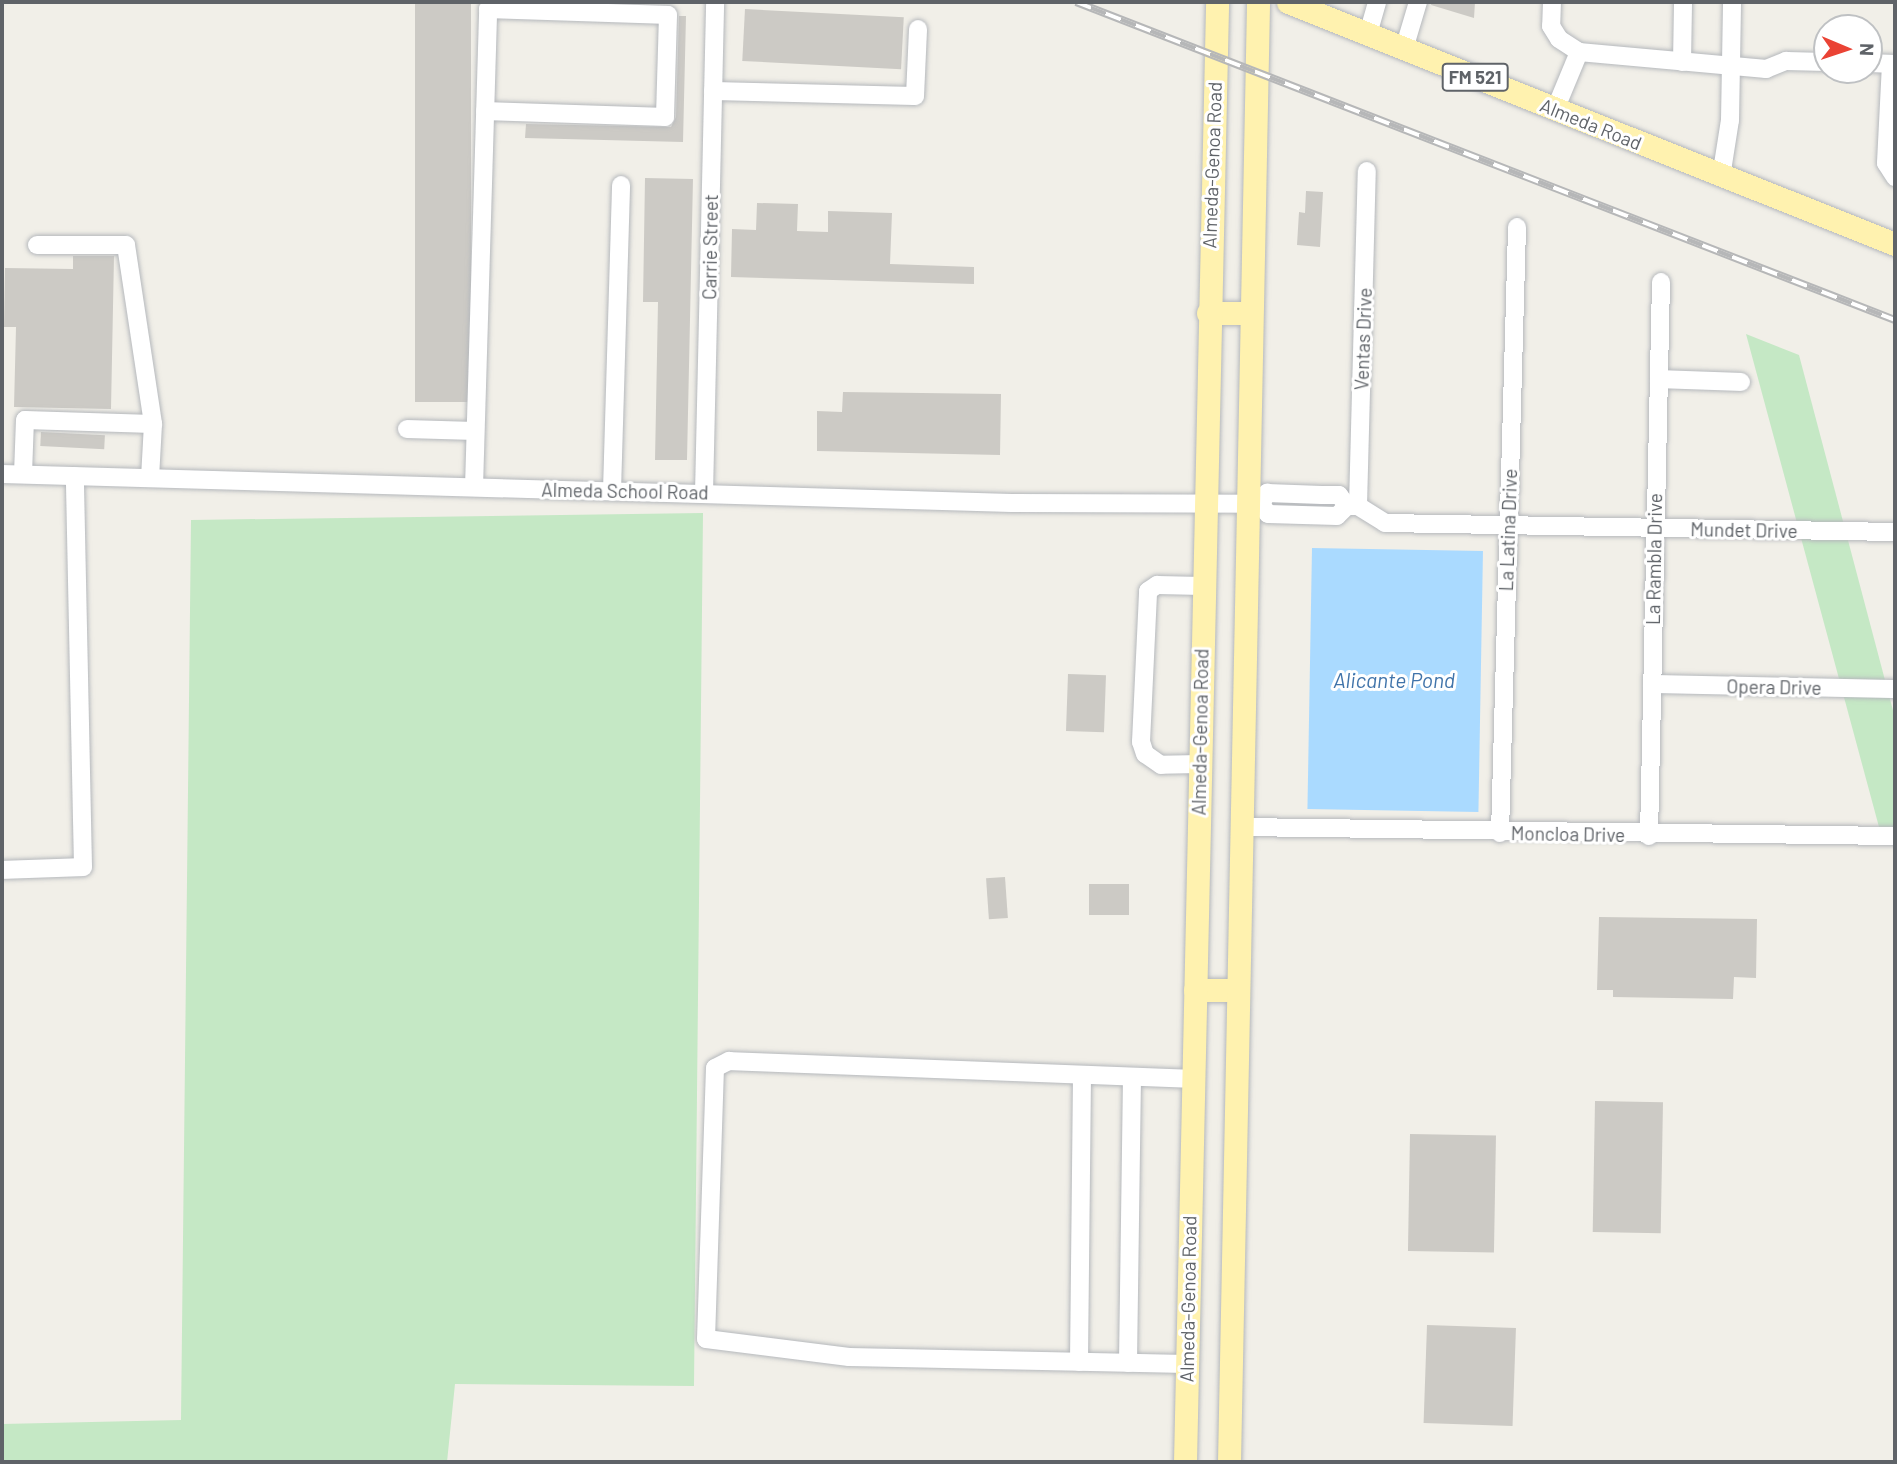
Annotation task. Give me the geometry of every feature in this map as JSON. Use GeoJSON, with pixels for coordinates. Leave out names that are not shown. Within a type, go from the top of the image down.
{"type":"FeatureCollection","features":[{"type":"Feature","properties":{"kind":"main road","name":"Almeda-Genoa Road"},"geometry":{"type":"LineString","coordinates":[[1185,1462],[1208,313],[1217,2]]}},
{"type":"Feature","properties":{"kind":"main road","name":"Almeda-Genoa Road"},"geometry":{"type":"LineString","coordinates":[[1229,1462],[1241,827],[1254,503],[1250,313],[1258,2]]}},
{"type":"Feature","properties":{"kind":"main road","name":"Almeda Road"},"geometry":{"type":"LineString","coordinates":[[1301,4],[1404,49],[1895,244]]}},
{"type":"Feature","properties":{"kind":"main road"},"geometry":{"type":"LineString","coordinates":[[1208,313],[1250,313]]}},
{"type":"Feature","properties":{"kind":"main road"},"geometry":{"type":"LineString","coordinates":[[1195,990],[1238,990]]}},
{"type":"Feature","properties":{"kind":"street","name":"Carrie Street"},"geometry":{"type":"LineString","coordinates":[[704,493],[715,2]]}},
{"type":"Feature","properties":{"kind":"street"},"geometry":{"type":"LineString","coordinates":[[1368,34],[1377,2]]}},
{"type":"Feature","properties":{"kind":"street"},"geometry":{"type":"LineString","coordinates":[[1404,49],[1418,2]]}},
{"type":"Feature","properties":{"kind":"street"},"geometry":{"type":"LineString","coordinates":[[1552,2],[1551,26],[1559,39],[1579,52],[1766,69],[1786,61],[1813,62]]}},
{"type":"Feature","properties":{"kind":"street"},"geometry":{"type":"LineString","coordinates":[[1682,62],[1683,2]]}},
{"type":"Feature","properties":{"kind":"street"},"geometry":{"type":"LineString","coordinates":[[1721,177],[1730,120],[1732,2]]}},
{"type":"Feature","properties":{"kind":"street"},"geometry":{"type":"LineString","coordinates":[[474,487],[475,431],[488,9],[668,15],[665,117],[485,111]]}},
{"type":"Feature","properties":{"kind":"street"},"geometry":{"type":"LineString","coordinates":[[713,91],[915,96],[918,29]]}},
{"type":"Feature","properties":{"kind":"street"},"geometry":{"type":"LineString","coordinates":[[1555,110],[1579,52]]}},
{"type":"Feature","properties":{"kind":"street"},"geometry":{"type":"LineString","coordinates":[[1893,64],[1886,163],[1895,177]]}},
{"type":"Feature","properties":{"kind":"street","name":"Ventas Drive"},"geometry":{"type":"LineString","coordinates":[[1352,506],[1367,171]]}},
{"type":"Feature","properties":{"kind":"street"},"geometry":{"type":"LineString","coordinates":[[612,491],[621,185]]}},
{"type":"Feature","properties":{"kind":"street","name":"La Latina Drive"},"geometry":{"type":"LineString","coordinates":[[1500,833],[1517,227]]}},
{"type":"Feature","properties":{"kind":"street"},"geometry":{"type":"LineString","coordinates":[[37,245],[126,246],[153,424],[150,478]]}},
{"type":"Feature","properties":{"kind":"street","name":"La Rambla Drive"},"geometry":{"type":"LineString","coordinates":[[1649,836],[1661,282]]}},
{"type":"Feature","properties":{"kind":"street"},"geometry":{"type":"LineString","coordinates":[[1659,379],[1741,382]]}},
{"type":"Feature","properties":{"kind":"street"},"geometry":{"type":"LineString","coordinates":[[23,474],[24,420],[153,424]]}},
{"type":"Feature","properties":{"kind":"street"},"geometry":{"type":"LineString","coordinates":[[407,429],[475,431]]}},
{"type":"Feature","properties":{"kind":"street","name":"Almeda School Road"},"geometry":{"type":"LineString","coordinates":[[2,474],[1012,503],[1254,503]]}},
{"type":"Feature","properties":{"kind":"street"},"geometry":{"type":"LineString","coordinates":[[2,870],[83,867],[75,476]]}},
{"type":"Feature","properties":{"kind":"street","name":"Mundet Drive"},"geometry":{"type":"LineString","coordinates":[[1254,503],[1267,494],[1339,495],[1352,506],[1385,523],[1895,532]]}},
{"type":"Feature","properties":{"kind":"street"},"geometry":{"type":"LineString","coordinates":[[1301,494],[1301,515]]}},
{"type":"Feature","properties":{"kind":"street"},"geometry":{"type":"LineString","coordinates":[[1254,503],[1268,514],[1337,516],[1352,506]]}},
{"type":"Feature","properties":{"kind":"street"},"geometry":{"type":"LineString","coordinates":[[1200,765],[1161,765],[1145,754],[1141,742],[1148,591],[1157,585],[1203,586]]}},
{"type":"Feature","properties":{"kind":"street","name":"Opera Drive"},"geometry":{"type":"LineString","coordinates":[[1652,684],[1895,689]]}},
{"type":"Feature","properties":{"kind":"street","name":"Moncloa Drive"},"geometry":{"type":"LineString","coordinates":[[1241,827],[1649,836],[1895,836]]}},
{"type":"Feature","properties":{"kind":"street"},"geometry":{"type":"LineString","coordinates":[[1187,1364],[849,1357],[706,1339],[715,1068],[729,1061],[1194,1079]]}},
{"type":"Feature","properties":{"kind":"street"},"geometry":{"type":"LineString","coordinates":[[1079,1362],[1082,1075]]}},
{"type":"Feature","properties":{"kind":"street"},"geometry":{"type":"LineString","coordinates":[[1128,1363],[1132,1077]]}},
{"type":"Feature","properties":{"kind":"green space"},"geometry":{"type":"Polygon","coordinates":[[[1746,334],[1799,355],[1895,718],[1895,827],[1879,827],[1746,334]]]}},
{"type":"Feature","properties":{"kind":"green space"},"geometry":{"type":"Polygon","coordinates":[[[703,513],[694,1386],[455,1384],[447,1462],[2,1462],[2,1424],[181,1420],[191,520],[703,513]]]}},
{"type":"Feature","properties":{"kind":"water","name":"Alicante Pond"},"geometry":{"type":"Polygon","coordinates":[[[1312,548],[1483,551],[1478,812],[1307,809],[1312,548]]]}},
{"type":"Feature","properties":{"kind":"building"},"geometry":{"type":"Polygon","coordinates":[[[415,2],[471,2],[471,402],[415,402],[415,2]]]}},
{"type":"Feature","properties":{"kind":"building"},"geometry":{"type":"Polygon","coordinates":[[[1432,2],[1475,2],[1474,18],[1431,5],[1432,2]]]}},
{"type":"Feature","properties":{"kind":"building"},"geometry":{"type":"Polygon","coordinates":[[[745,9],[904,17],[901,69],[742,61],[745,9]]]}},
{"type":"Feature","properties":{"kind":"building"},"geometry":{"type":"Polygon","coordinates":[[[679,16],[686,16],[683,142],[525,138],[526,124],[671,127],[676,117],[679,16]]]}},
{"type":"Feature","properties":{"kind":"building"},"geometry":{"type":"Polygon","coordinates":[[[645,178],[693,179],[687,460],[655,460],[658,302],[643,302],[645,178]]]}},
{"type":"Feature","properties":{"kind":"building"},"geometry":{"type":"Polygon","coordinates":[[[1306,191],[1323,192],[1320,247],[1297,245],[1299,212],[1305,213],[1306,191]]]}},
{"type":"Feature","properties":{"kind":"building"},"geometry":{"type":"Polygon","coordinates":[[[757,203],[798,204],[797,231],[828,232],[828,211],[892,213],[890,264],[974,267],[974,284],[731,277],[732,229],[756,230],[757,203]]]}},
{"type":"Feature","properties":{"kind":"building"},"geometry":{"type":"Polygon","coordinates":[[[73,256],[114,256],[111,409],[14,407],[16,327],[4,327],[5,268],[73,269],[73,256]]]}},
{"type":"Feature","properties":{"kind":"building"},"geometry":{"type":"Polygon","coordinates":[[[843,392],[1001,394],[1000,455],[817,451],[817,411],[842,412],[843,392]]]}},
{"type":"Feature","properties":{"kind":"building"},"geometry":{"type":"Polygon","coordinates":[[[41,432],[105,435],[104,449],[40,446],[41,432]]]}},
{"type":"Feature","properties":{"kind":"building"},"geometry":{"type":"Polygon","coordinates":[[[1068,674],[1106,675],[1104,732],[1066,731],[1068,674]]]}},
{"type":"Feature","properties":{"kind":"building"},"geometry":{"type":"Polygon","coordinates":[[[1005,877],[1008,918],[989,919],[986,878],[1005,877]]]}},
{"type":"Feature","properties":{"kind":"building"},"geometry":{"type":"Polygon","coordinates":[[[1089,884],[1129,884],[1129,915],[1089,915],[1089,884]]]}},
{"type":"Feature","properties":{"kind":"building"},"geometry":{"type":"Polygon","coordinates":[[[1599,917],[1757,919],[1756,978],[1734,977],[1733,999],[1613,997],[1613,990],[1597,990],[1599,917]]]}},
{"type":"Feature","properties":{"kind":"building"},"geometry":{"type":"Polygon","coordinates":[[[1595,1101],[1663,1102],[1661,1233],[1593,1232],[1595,1101]]]}},
{"type":"Feature","properties":{"kind":"building"},"geometry":{"type":"Polygon","coordinates":[[[1410,1134],[1496,1136],[1494,1252],[1408,1251],[1410,1134]]]}},
{"type":"Feature","properties":{"kind":"building"},"geometry":{"type":"Polygon","coordinates":[[[1427,1325],[1516,1328],[1513,1426],[1424,1423],[1427,1325]]]}},
{"type":"Feature","properties":{"kind":"railway"},"geometry":{"type":"LineString","coordinates":[[1076,2],[1895,320]]}}]}
